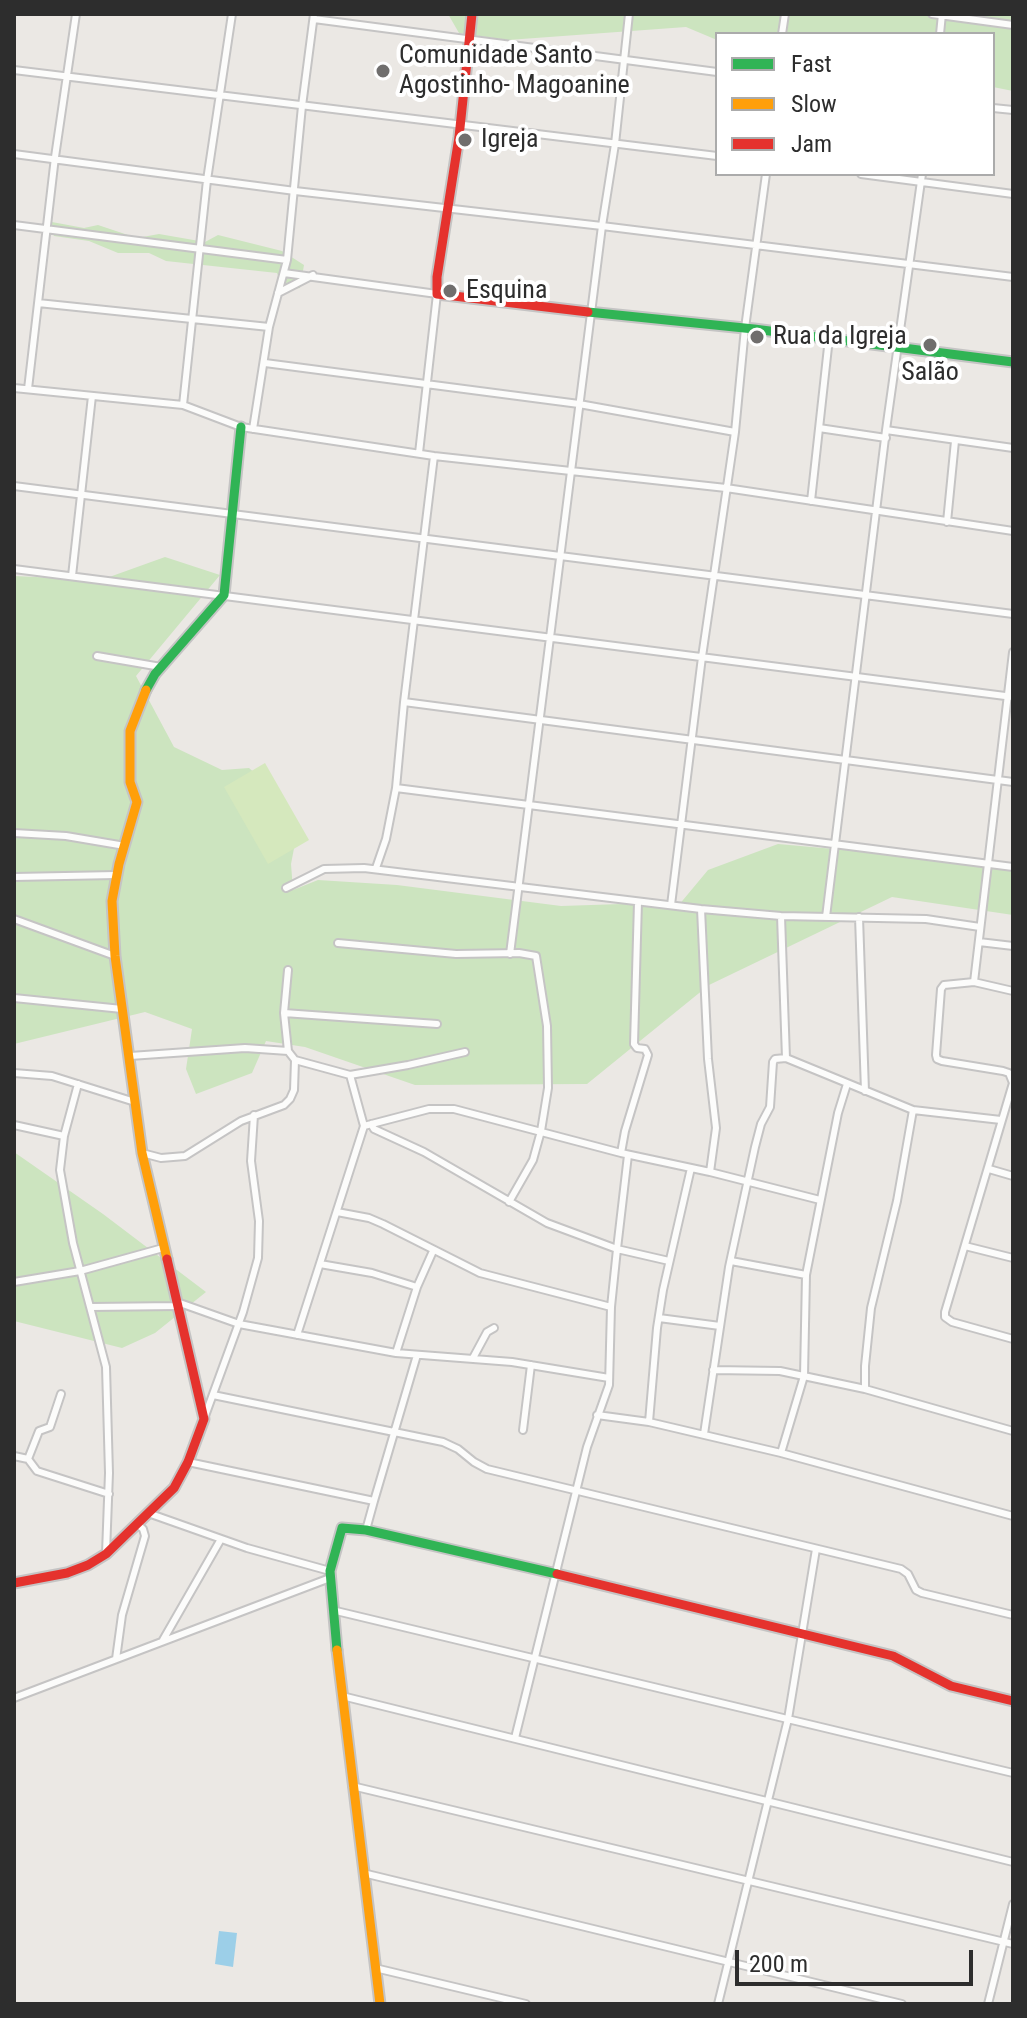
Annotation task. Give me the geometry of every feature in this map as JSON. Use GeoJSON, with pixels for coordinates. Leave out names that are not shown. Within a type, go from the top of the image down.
{"type":"FeatureCollection","features":[{"type":"Feature","properties":{"kind":"street"},"geometry":{"type":"LineString","coordinates":[[28,389],[55,157],[76,14]]}},
{"type":"Feature","properties":{"kind":"street"},"geometry":{"type":"LineString","coordinates":[[183,405],[207,180],[231,14]]}},
{"type":"Feature","properties":{"kind":"street"},"geometry":{"type":"LineString","coordinates":[[419,453],[437,277],[460,126],[472,14]]}},
{"type":"Feature","properties":{"kind":"street"},"geometry":{"type":"LineString","coordinates":[[510,954],[570,472],[615,144],[629,14]]}},
{"type":"Feature","properties":{"kind":"street"},"geometry":{"type":"LineString","coordinates":[[932,14],[1013,25]]}},
{"type":"Feature","properties":{"kind":"street"},"geometry":{"type":"LineString","coordinates":[[253,429],[269,327],[287,260],[314,16],[468,40],[715,72]]}},
{"type":"Feature","properties":{"kind":"street"},"geometry":{"type":"LineString","coordinates":[[14,70],[715,156]]}},
{"type":"Feature","properties":{"kind":"street"},"geometry":{"type":"LineString","coordinates":[[14,154],[1013,277]]}},
{"type":"Feature","properties":{"kind":"street"},"geometry":{"type":"LineString","coordinates":[[671,905],[702,657],[735,432],[745,328],[766,176]]}},
{"type":"Feature","properties":{"kind":"street"},"geometry":{"type":"LineString","coordinates":[[891,176],[921,178],[1013,194]]}},
{"type":"Feature","properties":{"kind":"street"},"geometry":{"type":"LineString","coordinates":[[826,917],[921,178]]}},
{"type":"Feature","properties":{"kind":"street"},"geometry":{"type":"LineString","coordinates":[[14,225],[287,260]]}},
{"type":"Feature","properties":{"kind":"street"},"geometry":{"type":"LineString","coordinates":[[284,273],[454,298],[745,328],[1013,362]]}},
{"type":"Feature","properties":{"kind":"street"},"geometry":{"type":"LineString","coordinates":[[278,293],[313,275]]}},
{"type":"Feature","properties":{"kind":"street"},"geometry":{"type":"LineString","coordinates":[[38,303],[269,327]]}},
{"type":"Feature","properties":{"kind":"street"},"geometry":{"type":"LineString","coordinates":[[811,501],[829,338]]}},
{"type":"Feature","properties":{"kind":"street"},"geometry":{"type":"LineString","coordinates":[[265,363],[579,404],[735,432]]}},
{"type":"Feature","properties":{"kind":"street"},"geometry":{"type":"LineString","coordinates":[[14,388],[183,405],[241,427],[434,456],[726,488],[1013,531]]}},
{"type":"Feature","properties":{"kind":"street"},"geometry":{"type":"LineString","coordinates":[[72,576],[92,396]]}},
{"type":"Feature","properties":{"kind":"street"},"geometry":{"type":"LineString","coordinates":[[204,1419],[142,1153],[115,956],[112,901],[116,875],[137,802],[130,782],[128,754],[130,731],[141,699],[161,667],[224,595],[241,427]]}},
{"type":"Feature","properties":{"kind":"street"},"geometry":{"type":"LineString","coordinates":[[819,428],[1013,448]]}},
{"type":"Feature","properties":{"kind":"street"},"geometry":{"type":"LineString","coordinates":[[947,522],[955,441]]}},
{"type":"Feature","properties":{"kind":"street"},"geometry":{"type":"LineString","coordinates":[[376,868],[386,839],[396,788],[434,456]]}},
{"type":"Feature","properties":{"kind":"street"},"geometry":{"type":"LineString","coordinates":[[14,486],[1013,614]]}},
{"type":"Feature","properties":{"kind":"street"},"geometry":{"type":"LineString","coordinates":[[14,569],[1010,697]]}},
{"type":"Feature","properties":{"kind":"street"},"geometry":{"type":"LineString","coordinates":[[974,982],[1013,652]]}},
{"type":"Feature","properties":{"kind":"street"},"geometry":{"type":"LineString","coordinates":[[97,656],[161,667]]}},
{"type":"Feature","properties":{"kind":"street"},"geometry":{"type":"LineString","coordinates":[[404,702],[1013,782]]}},
{"type":"Feature","properties":{"kind":"street"},"geometry":{"type":"LineString","coordinates":[[396,788],[1013,867]]}},
{"type":"Feature","properties":{"kind":"street"},"geometry":{"type":"LineString","coordinates":[[14,833],[66,836],[125,846]]}},
{"type":"Feature","properties":{"kind":"street"},"geometry":{"type":"LineString","coordinates":[[286,888],[324,869],[376,868],[701,909],[781,916],[926,919],[980,927]]}},
{"type":"Feature","properties":{"kind":"street"},"geometry":{"type":"LineString","coordinates":[[14,877],[116,875]]}},
{"type":"Feature","properties":{"kind":"street"},"geometry":{"type":"LineString","coordinates":[[515,1738],[577,1491],[609,1378],[611,1307],[628,1120],[648,1055],[645,1049],[637,1048],[634,1044],[638,902]]}},
{"type":"Feature","properties":{"kind":"street"},"geometry":{"type":"LineString","coordinates":[[701,909],[708,1059],[716,1128],[710,1172]]}},
{"type":"Feature","properties":{"kind":"street"},"geometry":{"type":"LineString","coordinates":[[781,916],[786,1058]]}},
{"type":"Feature","properties":{"kind":"street"},"geometry":{"type":"LineString","coordinates":[[859,917],[865,1091]]}},
{"type":"Feature","properties":{"kind":"street"},"geometry":{"type":"LineString","coordinates":[[14,919],[115,956]]}},
{"type":"Feature","properties":{"kind":"street"},"geometry":{"type":"LineString","coordinates":[[979,942],[1013,946]]}},
{"type":"Feature","properties":{"kind":"street"},"geometry":{"type":"LineString","coordinates":[[338,943],[456,954],[532,954],[537,962],[547,1026],[548,1088],[533,1160],[509,1202]]}},
{"type":"Feature","properties":{"kind":"street"},"geometry":{"type":"LineString","coordinates":[[288,970],[284,1013],[288,1051],[295,1060],[350,1075],[465,1052]]}},
{"type":"Feature","properties":{"kind":"street"},"geometry":{"type":"LineString","coordinates":[[1013,991],[974,982],[947,983],[941,989],[937,1059],[1003,1071],[1009,1073],[1013,1083],[945,1317],[952,1322],[1013,1339]]}},
{"type":"Feature","properties":{"kind":"street"},"geometry":{"type":"LineString","coordinates":[[14,998],[122,1009]]}},
{"type":"Feature","properties":{"kind":"street"},"geometry":{"type":"LineString","coordinates":[[284,1013],[437,1024]]}},
{"type":"Feature","properties":{"kind":"street"},"geometry":{"type":"LineString","coordinates":[[130,1056],[245,1048],[288,1051]]}},
{"type":"Feature","properties":{"kind":"street"},"geometry":{"type":"LineString","coordinates":[[704,1434],[731,1261],[761,1124],[770,1107],[775,1059],[786,1058],[913,1110],[1001,1120]]}},
{"type":"Feature","properties":{"kind":"street"},"geometry":{"type":"LineString","coordinates":[[142,1153],[161,1158],[185,1156],[254,1115],[276,1108],[290,1099],[294,1090],[295,1060]]}},
{"type":"Feature","properties":{"kind":"street"},"geometry":{"type":"LineString","coordinates":[[14,1073],[52,1076],[135,1102]]}},
{"type":"Feature","properties":{"kind":"street"},"geometry":{"type":"LineString","coordinates":[[297,1335],[367,1125],[350,1075]]}},
{"type":"Feature","properties":{"kind":"street"},"geometry":{"type":"LineString","coordinates":[[78,1084],[64,1136],[60,1170],[80,1271],[106,1367],[109,1408],[106,1554]]}},
{"type":"Feature","properties":{"kind":"street"},"geometry":{"type":"LineString","coordinates":[[781,1453],[804,1376],[806,1275],[847,1084]]}},
{"type":"Feature","properties":{"kind":"street"},"geometry":{"type":"LineString","coordinates":[[367,1125],[399,1115],[446,1108],[820,1200]]}},
{"type":"Feature","properties":{"kind":"street"},"geometry":{"type":"LineString","coordinates":[[865,1389],[871,1308],[897,1201],[913,1110]]}},
{"type":"Feature","properties":{"kind":"street"},"geometry":{"type":"LineString","coordinates":[[14,1583],[67,1573],[106,1554],[174,1488],[188,1462],[239,1324],[255,1268],[259,1221],[251,1161],[254,1115]]}},
{"type":"Feature","properties":{"kind":"street"},"geometry":{"type":"LineString","coordinates":[[14,1125],[64,1136]]}},
{"type":"Feature","properties":{"kind":"street"},"geometry":{"type":"LineString","coordinates":[[367,1125],[424,1152],[563,1230],[617,1249],[669,1261]]}},
{"type":"Feature","properties":{"kind":"street"},"geometry":{"type":"LineString","coordinates":[[649,1422],[659,1318],[691,1168]]}},
{"type":"Feature","properties":{"kind":"street"},"geometry":{"type":"LineString","coordinates":[[989,1169],[1013,1176]]}},
{"type":"Feature","properties":{"kind":"street"},"geometry":{"type":"LineString","coordinates":[[337,1212],[369,1218],[480,1273],[611,1307]]}},
{"type":"Feature","properties":{"kind":"street"},"geometry":{"type":"LineString","coordinates":[[965,1246],[1013,1258]]}},
{"type":"Feature","properties":{"kind":"street"},"geometry":{"type":"LineString","coordinates":[[14,1282],[80,1271],[163,1248]]}},
{"type":"Feature","properties":{"kind":"street"},"geometry":{"type":"LineString","coordinates":[[396,1353],[417,1287],[433,1251]]}},
{"type":"Feature","properties":{"kind":"street"},"geometry":{"type":"LineString","coordinates":[[731,1261],[806,1275]]}},
{"type":"Feature","properties":{"kind":"street"},"geometry":{"type":"LineString","coordinates":[[320,1264],[372,1273],[417,1287]]}},
{"type":"Feature","properties":{"kind":"street"},"geometry":{"type":"LineString","coordinates":[[91,1307],[177,1303],[239,1324],[396,1353],[473,1358],[609,1378]]}},
{"type":"Feature","properties":{"kind":"street"},"geometry":{"type":"LineString","coordinates":[[659,1318],[720,1326]]}},
{"type":"Feature","properties":{"kind":"street"},"geometry":{"type":"LineString","coordinates":[[473,1358],[487,1332],[494,1328]]}},
{"type":"Feature","properties":{"kind":"street"},"geometry":{"type":"LineString","coordinates":[[366,1530],[417,1355]]}},
{"type":"Feature","properties":{"kind":"street"},"geometry":{"type":"LineString","coordinates":[[523,1430],[531,1365]]}},
{"type":"Feature","properties":{"kind":"street"},"geometry":{"type":"LineString","coordinates":[[713,1370],[762,1369],[804,1376],[865,1389],[1013,1431]]}},
{"type":"Feature","properties":{"kind":"street"},"geometry":{"type":"LineString","coordinates":[[28,1459],[39,1431],[50,1427],[61,1394]]}},
{"type":"Feature","properties":{"kind":"street"},"geometry":{"type":"LineString","coordinates":[[213,1395],[450,1444],[487,1469],[901,1569],[908,1574],[916,1590],[922,1593],[1013,1615]]}},
{"type":"Feature","properties":{"kind":"street"},"geometry":{"type":"LineString","coordinates":[[597,1415],[704,1434],[1013,1516]]}},
{"type":"Feature","properties":{"kind":"street"},"geometry":{"type":"LineString","coordinates":[[14,1456],[28,1459],[37,1471],[109,1494]]}},
{"type":"Feature","properties":{"kind":"street"},"geometry":{"type":"LineString","coordinates":[[188,1462],[374,1501]]}},
{"type":"Feature","properties":{"kind":"street"},"geometry":{"type":"LineString","coordinates":[[148,1513],[330,1575]]}},
{"type":"Feature","properties":{"kind":"street"},"geometry":{"type":"LineString","coordinates":[[116,1659],[122,1615],[145,1536],[137,1524]]}},
{"type":"Feature","properties":{"kind":"street"},"geometry":{"type":"LineString","coordinates":[[380,2004],[332,1610],[330,1575],[342,1528],[366,1530],[556,1574],[893,1656],[951,1686],[1013,1701]]}},
{"type":"Feature","properties":{"kind":"street"},"geometry":{"type":"LineString","coordinates":[[162,1641],[221,1539]]}},
{"type":"Feature","properties":{"kind":"street"},"geometry":{"type":"LineString","coordinates":[[718,2004],[788,1719],[816,1549]]}},
{"type":"Feature","properties":{"kind":"street"},"geometry":{"type":"LineString","coordinates":[[14,1698],[330,1575]]}},
{"type":"Feature","properties":{"kind":"street"},"geometry":{"type":"LineString","coordinates":[[332,1610],[1013,1773]]}},
{"type":"Feature","properties":{"kind":"street"},"geometry":{"type":"LineString","coordinates":[[342,1696],[769,1799],[1013,1862]]}},
{"type":"Feature","properties":{"kind":"street"},"geometry":{"type":"LineString","coordinates":[[352,1786],[1013,1944]]}},
{"type":"Feature","properties":{"kind":"street"},"geometry":{"type":"LineString","coordinates":[[363,1873],[902,2004]]}},
{"type":"Feature","properties":{"kind":"street"},"geometry":{"type":"LineString","coordinates":[[988,2004],[1013,1904]]}},
{"type":"Feature","properties":{"kind":"street"},"geometry":{"type":"LineString","coordinates":[[375,1968],[526,2004]]}},
{"type":"Feature","properties":{"kind":"green space"},"geometry":{"type":"Polygon","coordinates":[[[448,14],[1013,14],[1013,91],[995,87],[995,32],[715,32],[715,39],[686,27],[508,40],[459,33],[448,14]]]}},
{"type":"Feature","properties":{"kind":"green space"},"geometry":{"type":"Polygon","coordinates":[[[52,222],[84,228],[98,225],[137,238],[159,234],[205,242],[218,235],[282,251],[304,265],[300,288],[283,290],[277,273],[166,261],[149,253],[118,253],[89,241],[54,236],[48,225],[52,222]]]}},
{"type":"Feature","properties":{"kind":"green space"},"geometry":{"type":"Polygon","coordinates":[[[165,557],[220,575],[136,676],[174,747],[222,770],[249,768],[286,800],[297,833],[291,864],[293,890],[318,880],[397,885],[561,906],[652,903],[678,906],[708,870],[778,844],[1013,865],[1013,915],[892,897],[709,985],[587,1084],[415,1085],[305,1047],[266,1041],[252,1073],[196,1094],[186,1069],[192,1029],[145,1012],[14,1044],[14,576],[101,580],[165,557]]]}},
{"type":"Feature","properties":{"kind":"green space"},"geometry":{"type":"Polygon","coordinates":[[[265,763],[309,840],[268,864],[224,787],[265,763]]]}},
{"type":"Feature","properties":{"kind":"green space"},"geometry":{"type":"Polygon","coordinates":[[[14,1152],[206,1292],[155,1333],[122,1348],[14,1321],[14,1152]]]}},
{"type":"Feature","properties":{"kind":"water"},"geometry":{"type":"Polygon","coordinates":[[[219,1931],[237,1933],[233,1967],[215,1964],[219,1931]]]}},
{"type":"Feature","properties":{"kind":"traffic: fast"},"geometry":{"type":"LineString","coordinates":[[588,312],[754,329],[1013,362]]}},
{"type":"Feature","properties":{"kind":"traffic: fast"},"geometry":{"type":"LineString","coordinates":[[146,690],[155,674],[224,595],[241,427]]}},
{"type":"Feature","properties":{"kind":"traffic: fast"},"geometry":{"type":"LineString","coordinates":[[337,1650],[330,1571],[342,1528],[366,1530],[557,1574]]}},
{"type":"Feature","properties":{"kind":"traffic: slow"},"geometry":{"type":"LineString","coordinates":[[146,690],[130,731],[130,782],[137,802],[112,901],[115,956],[142,1153],[167,1259]]}},
{"type":"Feature","properties":{"kind":"traffic: slow"},"geometry":{"type":"LineString","coordinates":[[337,1650],[380,2004]]}},
{"type":"Feature","properties":{"kind":"traffic: jam"},"geometry":{"type":"LineString","coordinates":[[472,14],[437,294],[588,312]]}},
{"type":"Feature","properties":{"kind":"traffic: jam"},"geometry":{"type":"LineString","coordinates":[[14,1583],[67,1573],[106,1554],[174,1488],[188,1462],[204,1419],[167,1259]]}},
{"type":"Feature","properties":{"kind":"traffic: jam"},"geometry":{"type":"LineString","coordinates":[[557,1574],[893,1656],[951,1686],[1013,1701]]}},
{"type":"Feature","properties":{"kind":"place","name":"Comunidade Santo Agostinho- Magoanine"},"geometry":{"type":"Point","coordinates":[383,71]}},
{"type":"Feature","properties":{"kind":"place","name":"Igreja"},"geometry":{"type":"Point","coordinates":[465,140]}},
{"type":"Feature","properties":{"kind":"place","name":"Esquina"},"geometry":{"type":"Point","coordinates":[450,291]}},
{"type":"Feature","properties":{"kind":"place","name":"Rua da Igreja"},"geometry":{"type":"Point","coordinates":[757,337]}},
{"type":"Feature","properties":{"kind":"place","name":"Salão"},"geometry":{"type":"Point","coordinates":[930,345]}}]}
